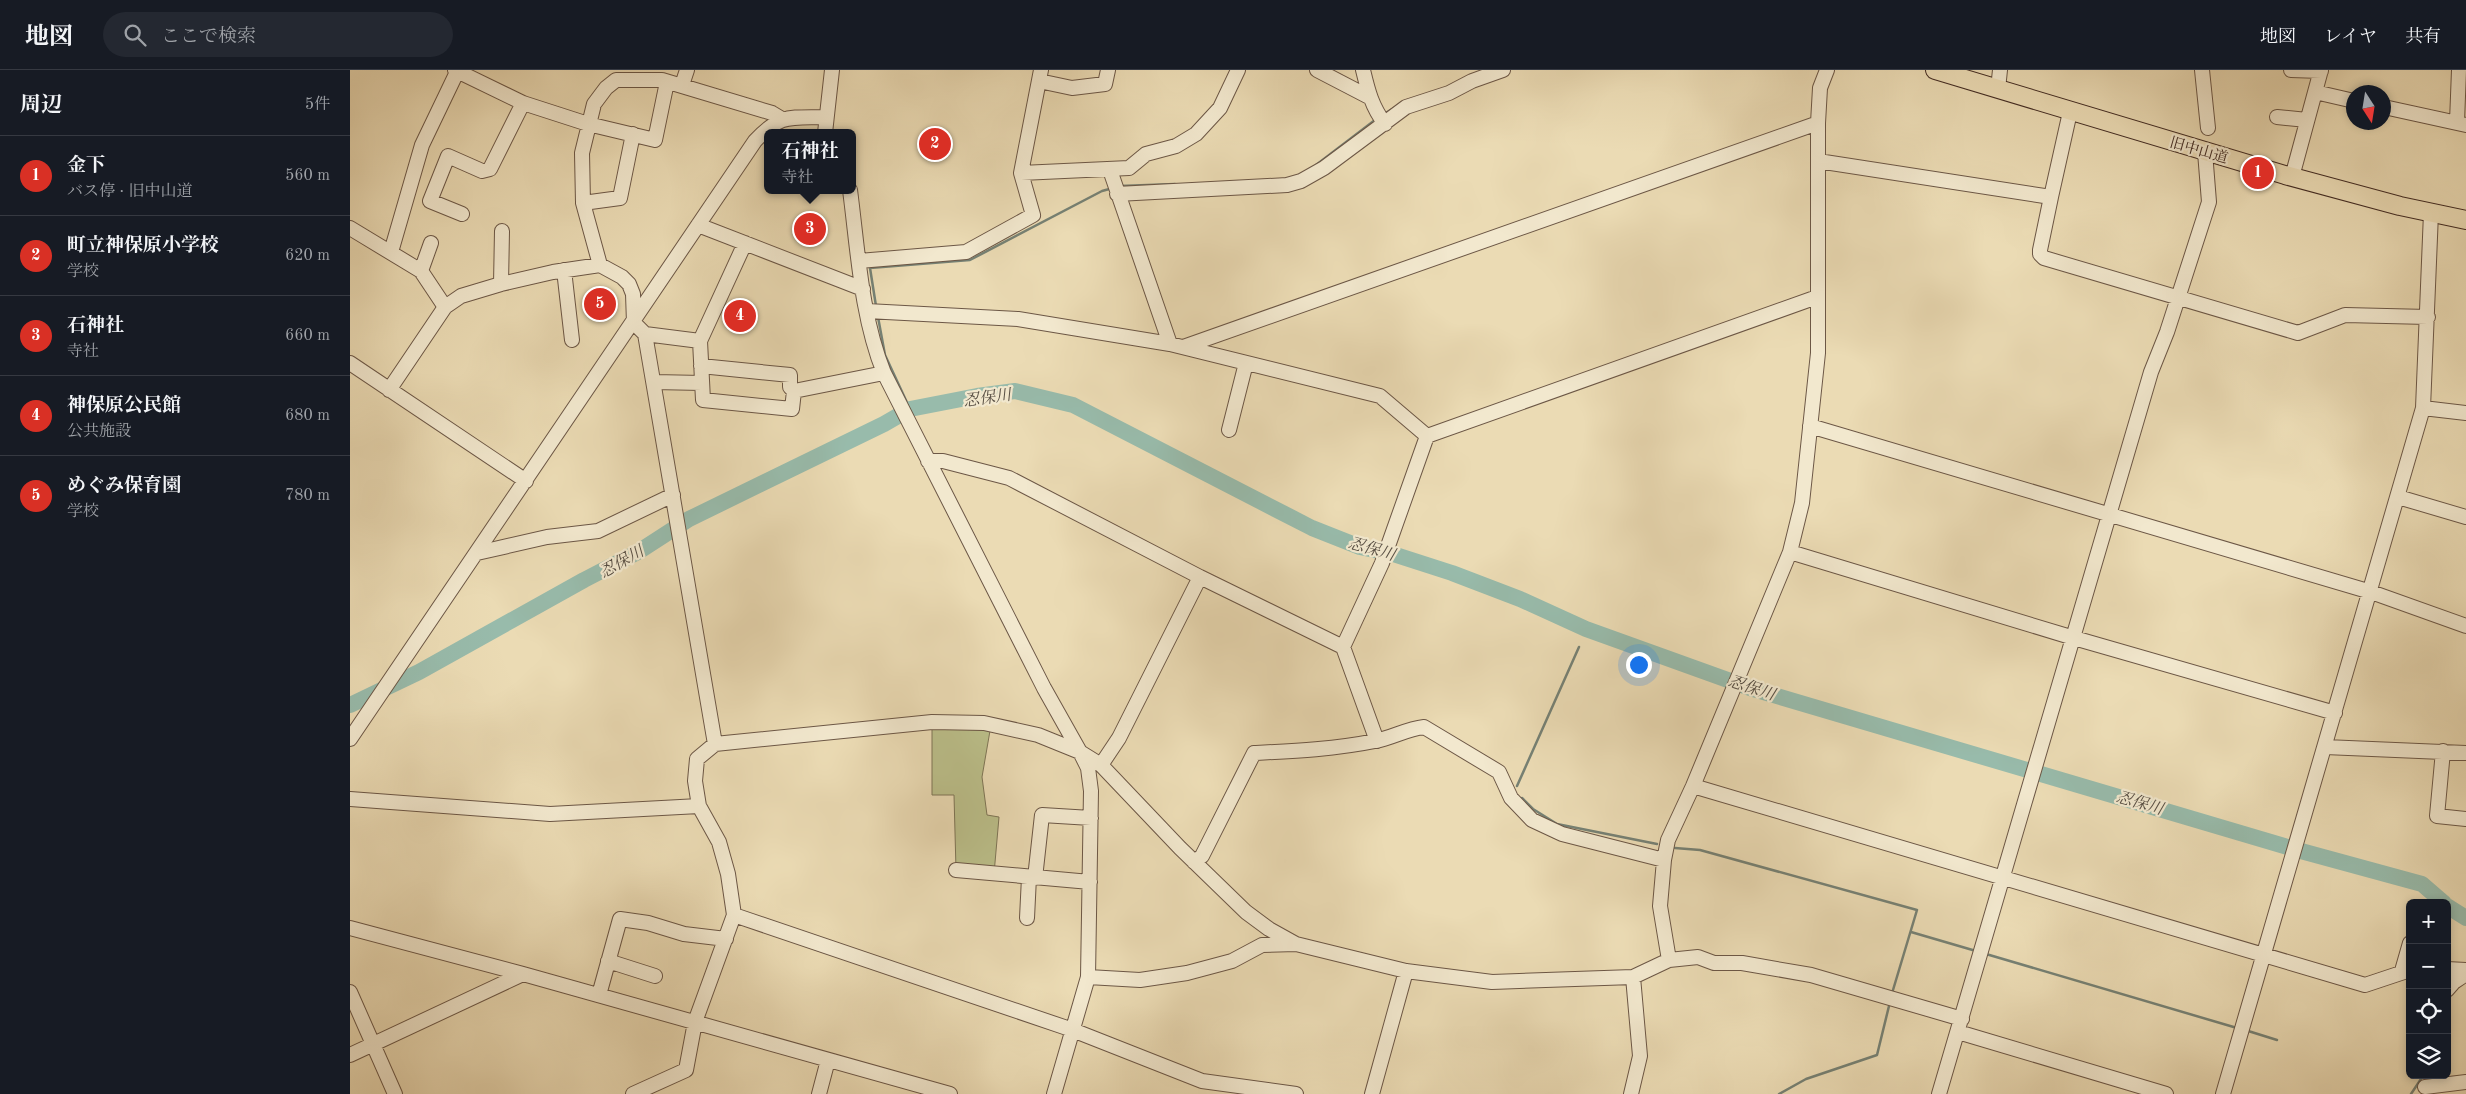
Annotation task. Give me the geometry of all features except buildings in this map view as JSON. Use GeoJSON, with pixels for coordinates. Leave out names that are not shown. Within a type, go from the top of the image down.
{"type":"FeatureCollection","features":[{"type":"Feature","properties":{"kind":"main road","name":"旧中山道"},"geometry":{"type":"LineString","coordinates":[[1935,70],[2292,177],[2431,213],[2466,220]]}},
{"type":"Feature","properties":{"kind":"street"},"geometry":{"type":"LineString","coordinates":[[682,85],[686,70]]}},
{"type":"Feature","properties":{"kind":"street"},"geometry":{"type":"LineString","coordinates":[[825,129],[832,70]]}},
{"type":"Feature","properties":{"kind":"street"},"geometry":{"type":"LineString","coordinates":[[859,261],[966,252],[1033,215],[1021,173],[1040,76],[1072,88],[1105,84],[1108,70]]}},
{"type":"Feature","properties":{"kind":"street"},"geometry":{"type":"LineString","coordinates":[[1021,173],[1129,168],[1146,154],[1176,146],[1196,134],[1220,108],[1238,70]]}},
{"type":"Feature","properties":{"kind":"street"},"geometry":{"type":"LineString","coordinates":[[1316,70],[1369,96]]}},
{"type":"Feature","properties":{"kind":"street"},"geometry":{"type":"LineString","coordinates":[[1363,70],[1369,96],[1376,112],[1385,124]]}},
{"type":"Feature","properties":{"kind":"street"},"geometry":{"type":"LineString","coordinates":[[1117,194],[1287,185],[1301,181],[1324,168],[1406,107],[1449,93],[1503,70]]}},
{"type":"Feature","properties":{"kind":"street"},"geometry":{"type":"LineString","coordinates":[[1669,960],[1660,906],[1664,860],[1668,840],[1693,786],[1790,552],[1802,503],[1818,353],[1818,123],[1820,88],[1827,70]]}},
{"type":"Feature","properties":{"kind":"street"},"geometry":{"type":"LineString","coordinates":[[1998,89],[2000,70]]}},
{"type":"Feature","properties":{"kind":"street"},"geometry":{"type":"LineString","coordinates":[[2202,70],[2208,128]]}},
{"type":"Feature","properties":{"kind":"street"},"geometry":{"type":"LineString","coordinates":[[2291,70],[2321,70],[2292,177]]}},
{"type":"Feature","properties":{"kind":"street"},"geometry":{"type":"LineString","coordinates":[[2391,108],[2461,123],[2459,70]]}},
{"type":"Feature","properties":{"kind":"street"},"geometry":{"type":"LineString","coordinates":[[391,252],[422,145],[456,71],[523,103],[588,124],[656,140],[667,82]]}},
{"type":"Feature","properties":{"kind":"street"},"geometry":{"type":"LineString","coordinates":[[600,265],[583,203],[582,153],[594,104],[616,75],[682,85],[782,119],[826,117]]}},
{"type":"Feature","properties":{"kind":"street"},"geometry":{"type":"LineString","coordinates":[[2315,92],[2346,99]]}},
{"type":"Feature","properties":{"kind":"street"},"geometry":{"type":"LineString","coordinates":[[462,214],[430,201],[448,156],[482,171],[490,169],[523,103]]}},
{"type":"Feature","properties":{"kind":"street"},"geometry":{"type":"LineString","coordinates":[[2070,112],[2040,250],[2040,254],[2044,258],[2177,299],[2298,333],[2345,315],[2428,317]]}},
{"type":"Feature","properties":{"kind":"street"},"geometry":{"type":"LineString","coordinates":[[2277,117],[2307,120]]}},
{"type":"Feature","properties":{"kind":"street"},"geometry":{"type":"LineString","coordinates":[[766,129],[782,119]]}},
{"type":"Feature","properties":{"kind":"street"},"geometry":{"type":"LineString","coordinates":[[1176,345],[1818,123]]}},
{"type":"Feature","properties":{"kind":"street"},"geometry":{"type":"LineString","coordinates":[[350,739],[634,323],[755,141],[764,131]]}},
{"type":"Feature","properties":{"kind":"street"},"geometry":{"type":"LineString","coordinates":[[583,203],[620,198],[633,134]]}},
{"type":"Feature","properties":{"kind":"street"},"geometry":{"type":"LineString","coordinates":[[1940,1094],[2151,372],[2209,202],[2205,152]]}},
{"type":"Feature","properties":{"kind":"street"},"geometry":{"type":"LineString","coordinates":[[1818,161],[2051,197]]}},
{"type":"Feature","properties":{"kind":"street"},"geometry":{"type":"LineString","coordinates":[[1110,170],[1117,194],[1176,345]]}},
{"type":"Feature","properties":{"kind":"street"},"geometry":{"type":"LineString","coordinates":[[851,194],[867,311],[876,352],[884,373],[1044,688],[1088,768],[1091,818],[1088,977],[1074,1031],[1054,1094]]}},
{"type":"Feature","properties":{"kind":"street"},"geometry":{"type":"LineString","coordinates":[[2223,1094],[2289,862],[2371,592],[2423,408],[2431,213]]}},
{"type":"Feature","properties":{"kind":"street"},"geometry":{"type":"LineString","coordinates":[[698,225],[863,288]]}},
{"type":"Feature","properties":{"kind":"street"},"geometry":{"type":"LineString","coordinates":[[350,228],[421,271],[445,306]]}},
{"type":"Feature","properties":{"kind":"street"},"geometry":{"type":"LineString","coordinates":[[501,284],[502,231]]}},
{"type":"Feature","properties":{"kind":"street"},"geometry":{"type":"LineString","coordinates":[[421,271],[431,243]]}},
{"type":"Feature","properties":{"kind":"street"},"geometry":{"type":"LineString","coordinates":[[701,366],[790,375],[790,387],[794,391],[792,408],[702,400],[700,341],[745,244]]}},
{"type":"Feature","properties":{"kind":"street"},"geometry":{"type":"LineString","coordinates":[[389,390],[445,306],[461,296],[501,284],[564,270],[600,265],[622,277],[629,284],[633,294],[634,323],[645,334],[654,382],[715,744]]}},
{"type":"Feature","properties":{"kind":"street"},"geometry":{"type":"LineString","coordinates":[[564,270],[572,340]]}},
{"type":"Feature","properties":{"kind":"street"},"geometry":{"type":"LineString","coordinates":[[1427,436],[1817,297]]}},
{"type":"Feature","properties":{"kind":"street"},"geometry":{"type":"LineString","coordinates":[[867,311],[1018,319],[1176,345],[1380,396],[1427,436]]}},
{"type":"Feature","properties":{"kind":"street"},"geometry":{"type":"LineString","coordinates":[[645,334],[700,341]]}},
{"type":"Feature","properties":{"kind":"street"},"geometry":{"type":"LineString","coordinates":[[350,363],[526,481]]}},
{"type":"Feature","properties":{"kind":"street"},"geometry":{"type":"LineString","coordinates":[[1229,430],[1246,363]]}},
{"type":"Feature","properties":{"kind":"street"},"geometry":{"type":"LineString","coordinates":[[794,391],[884,373]]}},
{"type":"Feature","properties":{"kind":"street"},"geometry":{"type":"LineString","coordinates":[[654,382],[702,383]]}},
{"type":"Feature","properties":{"kind":"street"},"geometry":{"type":"LineString","coordinates":[[2423,408],[2466,412]]}},
{"type":"Feature","properties":{"kind":"street"},"geometry":{"type":"LineString","coordinates":[[1810,426],[2371,592],[2466,626]]}},
{"type":"Feature","properties":{"kind":"street"},"geometry":{"type":"LineString","coordinates":[[1342,647],[1382,562],[1427,436]]}},
{"type":"Feature","properties":{"kind":"street"},"geometry":{"type":"LineString","coordinates":[[928,461],[943,461],[1009,478],[1200,577],[1342,647],[1377,741]]}},
{"type":"Feature","properties":{"kind":"street"},"geometry":{"type":"LineString","coordinates":[[477,553],[547,537],[598,531],[674,495]]}},
{"type":"Feature","properties":{"kind":"street"},"geometry":{"type":"LineString","coordinates":[[2398,497],[2466,517]]}},
{"type":"Feature","properties":{"kind":"street"},"geometry":{"type":"LineString","coordinates":[[1790,552],[2074,638],[2335,712]]}},
{"type":"Feature","properties":{"kind":"street"},"geometry":{"type":"LineString","coordinates":[[1101,765],[1119,738],[1200,577]]}},
{"type":"Feature","properties":{"kind":"street"},"geometry":{"type":"LineString","coordinates":[[633,1094],[686,1070],[695,1022],[734,915],[728,874],[719,842],[699,806],[695,781],[697,759],[715,744],[886,726],[950,722],[1010,728],[1038,735],[1080,752],[1101,765],[1194,862],[1246,912],[1269,929],[1296,944],[1406,971],[1492,982],[1633,977],[1669,960],[1698,957],[1714,964],[1742,963],[1811,975],[2166,1094]]}},
{"type":"Feature","properties":{"kind":"street"},"geometry":{"type":"LineString","coordinates":[[1194,862],[1202,856],[1254,753],[1293,751],[1377,741],[1409,729],[1424,727],[1499,772],[1512,798],[1532,820],[1562,834],[1664,860]]}},
{"type":"Feature","properties":{"kind":"street"},"geometry":{"type":"LineString","coordinates":[[2325,747],[2466,753]]}},
{"type":"Feature","properties":{"kind":"street"},"geometry":{"type":"LineString","coordinates":[[2443,751],[2437,816],[2466,819]]}},
{"type":"Feature","properties":{"kind":"street"},"geometry":{"type":"LineString","coordinates":[[1693,786],[2364,985],[2406,971]]}},
{"type":"Feature","properties":{"kind":"street"},"geometry":{"type":"LineString","coordinates":[[350,800],[550,814],[699,806]]}},
{"type":"Feature","properties":{"kind":"street"},"geometry":{"type":"LineString","coordinates":[[1027,918],[1042,815],[1091,818]]}},
{"type":"Feature","properties":{"kind":"street"},"geometry":{"type":"LineString","coordinates":[[956,870],[1090,882]]}},
{"type":"Feature","properties":{"kind":"street"},"geometry":{"type":"LineString","coordinates":[[734,915],[1074,1031],[1202,1081],[1296,1094]]}},
{"type":"Feature","properties":{"kind":"street"},"geometry":{"type":"LineString","coordinates":[[598,995],[620,919],[648,923],[684,934],[726,939]]}},
{"type":"Feature","properties":{"kind":"street"},"geometry":{"type":"LineString","coordinates":[[350,928],[523,974],[950,1094]]}},
{"type":"Feature","properties":{"kind":"street"},"geometry":{"type":"LineString","coordinates":[[1088,977],[1140,980],[1187,973],[1232,960],[1262,945],[1296,944]]}},
{"type":"Feature","properties":{"kind":"street"},"geometry":{"type":"LineString","coordinates":[[608,961],[655,976]]}},
{"type":"Feature","properties":{"kind":"street"},"geometry":{"type":"LineString","coordinates":[[2451,969],[2466,970]]}},
{"type":"Feature","properties":{"kind":"street"},"geometry":{"type":"LineString","coordinates":[[1372,1094],[1406,971]]}},
{"type":"Feature","properties":{"kind":"street"},"geometry":{"type":"LineString","coordinates":[[350,1055],[523,974]]}},
{"type":"Feature","properties":{"kind":"street"},"geometry":{"type":"LineString","coordinates":[[2448,989],[2466,974]]}},
{"type":"Feature","properties":{"kind":"street"},"geometry":{"type":"LineString","coordinates":[[1631,1094],[1640,1056],[1633,977]]}},
{"type":"Feature","properties":{"kind":"street"},"geometry":{"type":"LineString","coordinates":[[350,992],[395,1094]]}},
{"type":"Feature","properties":{"kind":"street"},"geometry":{"type":"LineString","coordinates":[[819,1094],[828,1060]]}},
{"type":"Feature","properties":{"kind":"street"},"geometry":{"type":"LineString","coordinates":[[2425,1085],[2466,1082]]}},
{"type":"Feature","properties":{"kind":"green space"},"geometry":{"type":"Polygon","coordinates":[[[932,722],[991,725],[982,777],[987,815],[999,817],[994,874],[956,870],[954,795],[932,795],[932,722]]]}},
{"type":"Feature","properties":{"kind":"waterway"},"geometry":{"type":"LineString","coordinates":[[1384,114],[1394,108]]}},
{"type":"Feature","properties":{"kind":"waterway"},"geometry":{"type":"LineString","coordinates":[[1316,165],[1375,120]]}},
{"type":"Feature","properties":{"kind":"waterway"},"geometry":{"type":"LineString","coordinates":[[1120,186],[1175,184]]}},
{"type":"Feature","properties":{"kind":"waterway"},"geometry":{"type":"LineString","coordinates":[[876,306],[870,268],[970,260],[1102,191],[1113,188]]}},
{"type":"Feature","properties":{"kind":"waterway"},"geometry":{"type":"LineString","coordinates":[[878,317],[885,355],[910,409]]}},
{"type":"Feature","properties":{"kind":"waterway","name":"忍保川"},"geometry":{"type":"LineString","coordinates":[[350,705],[419,672],[638,552],[689,519],[884,424],[910,409],[1015,391],[1073,405],[1312,528],[1360,547],[1393,554],[1452,573],[1520,599],[1586,629],[1750,688],[2301,851],[2422,884],[2439,899]]}},
{"type":"Feature","properties":{"kind":"waterway","name":"忍保川"},"geometry":{"type":"LineString","coordinates":[[1585,633],[1586,629]]}},
{"type":"Feature","properties":{"kind":"waterway"},"geometry":{"type":"LineString","coordinates":[[1517,786],[1579,647]]}},
{"type":"Feature","properties":{"kind":"waterway"},"geometry":{"type":"LineString","coordinates":[[1522,798],[1533,809],[1557,824],[1657,844]]}},
{"type":"Feature","properties":{"kind":"waterway"},"geometry":{"type":"LineString","coordinates":[[1675,848],[1700,850],[1917,910],[1893,990]]}},
{"type":"Feature","properties":{"kind":"waterway","name":"忍保川"},"geometry":{"type":"LineString","coordinates":[[2451,909],[2466,918]]}},
{"type":"Feature","properties":{"kind":"waterway"},"geometry":{"type":"LineString","coordinates":[[1911,932],[1976,951]]}},
{"type":"Feature","properties":{"kind":"waterway"},"geometry":{"type":"LineString","coordinates":[[1986,954],[2237,1028]]}},
{"type":"Feature","properties":{"kind":"waterway"},"geometry":{"type":"LineString","coordinates":[[1779,1094],[1806,1079],[1877,1055],[1889,1006]]}},
{"type":"Feature","properties":{"kind":"waterway"},"geometry":{"type":"LineString","coordinates":[[2245,1030],[2277,1040]]}},
{"type":"Feature","properties":{"kind":"waterway"},"geometry":{"type":"LineString","coordinates":[[2411,1094],[2421,1079]]}},
{"type":"Feature","properties":{"kind":"place","name":"町立神保原小学校"},"geometry":{"type":"Point","coordinates":[935,144]}},
{"type":"Feature","properties":{"kind":"place","name":"金下"},"geometry":{"type":"Point","coordinates":[2258,173]}},
{"type":"Feature","properties":{"kind":"place","name":"石神社"},"geometry":{"type":"Point","coordinates":[810,229]}},
{"type":"Feature","properties":{"kind":"place","name":"めぐみ保育園"},"geometry":{"type":"Point","coordinates":[600,304]}},
{"type":"Feature","properties":{"kind":"place","name":"神保原公民館"},"geometry":{"type":"Point","coordinates":[740,316]}}]}
